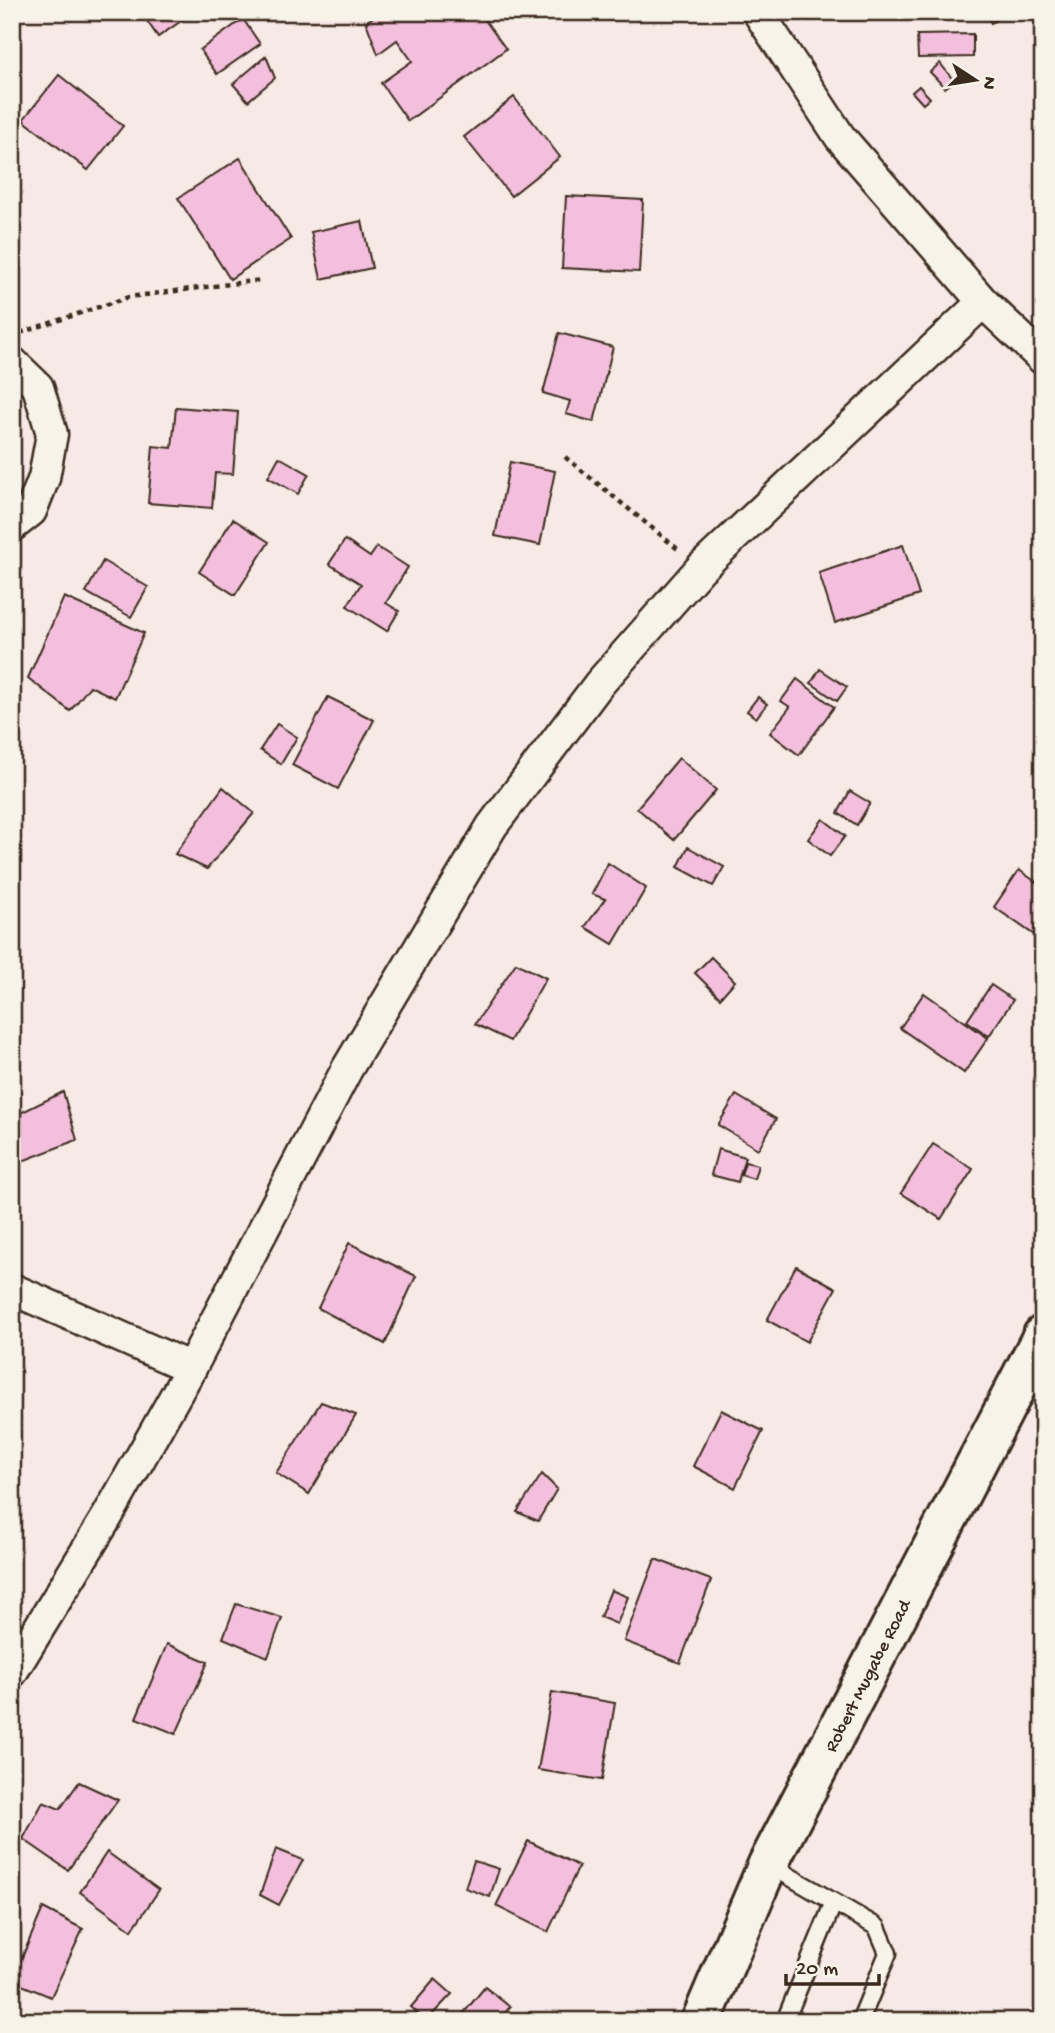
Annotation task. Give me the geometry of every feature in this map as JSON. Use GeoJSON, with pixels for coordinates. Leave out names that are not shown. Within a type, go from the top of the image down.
{"type":"FeatureCollection","features":[{"type":"Feature","properties":{"kind":"main road","name":"Robert Mugabe Road"},"geometry":{"type":"LineString","coordinates":[[701,2021],[768,1864],[1042,1335]]}},
{"type":"Feature","properties":{"kind":"street"},"geometry":{"type":"LineString","coordinates":[[758,12],[840,137],[984,302],[1043,359]]}},
{"type":"Feature","properties":{"kind":"street"},"geometry":{"type":"LineString","coordinates":[[12,1672],[107,1517],[191,1367],[347,1069],[492,826],[599,684],[701,568],[984,302]]}},
{"type":"Feature","properties":{"kind":"street"},"geometry":{"type":"LineString","coordinates":[[12,362],[38,387],[52,434],[44,478],[31,511],[12,526]]}},
{"type":"Feature","properties":{"kind":"street"},"geometry":{"type":"LineString","coordinates":[[12,1289],[191,1367]]}},
{"type":"Feature","properties":{"kind":"lane"},"geometry":{"type":"LineString","coordinates":[[768,1864],[877,1927],[886,1941],[888,1953],[860,2021]]}},
{"type":"Feature","properties":{"kind":"lane"},"geometry":{"type":"LineString","coordinates":[[785,2021],[834,1904]]}},
{"type":"Feature","properties":{"kind":"path"},"geometry":{"type":"LineString","coordinates":[[12,336],[129,297],[261,280]]}},
{"type":"Feature","properties":{"kind":"path"},"geometry":{"type":"LineString","coordinates":[[565,457],[701,568]]}},
{"type":"Feature","properties":{"kind":"building"},"geometry":{"type":"Polygon","coordinates":[[[141,12],[194,12],[158,37],[141,12]]]}},
{"type":"Feature","properties":{"kind":"building"},"geometry":{"type":"Polygon","coordinates":[[[380,12],[479,12],[506,49],[408,121],[381,83],[412,61],[397,40],[378,54],[366,22],[380,12]]]}},
{"type":"Feature","properties":{"kind":"building"},"geometry":{"type":"Polygon","coordinates":[[[985,12],[1009,12],[991,23],[985,12]]]}},
{"type":"Feature","properties":{"kind":"building"},"geometry":{"type":"Polygon","coordinates":[[[243,19],[260,44],[217,74],[200,50],[243,19]]]}},
{"type":"Feature","properties":{"kind":"building"},"geometry":{"type":"Polygon","coordinates":[[[973,34],[973,57],[918,58],[917,35],[973,34]]]}},
{"type":"Feature","properties":{"kind":"building"},"geometry":{"type":"Polygon","coordinates":[[[266,56],[275,78],[248,101],[233,84],[266,56]]]}},
{"type":"Feature","properties":{"kind":"building"},"geometry":{"type":"Polygon","coordinates":[[[940,63],[954,81],[945,88],[930,72],[940,63]]]}},
{"type":"Feature","properties":{"kind":"building"},"geometry":{"type":"Polygon","coordinates":[[[59,75],[123,126],[88,170],[23,120],[59,75]]]}},
{"type":"Feature","properties":{"kind":"building"},"geometry":{"type":"Polygon","coordinates":[[[919,86],[930,98],[923,104],[912,92],[919,86]]]}},
{"type":"Feature","properties":{"kind":"building"},"geometry":{"type":"Polygon","coordinates":[[[514,97],[560,157],[511,196],[464,137],[514,97]]]}},
{"type":"Feature","properties":{"kind":"building"},"geometry":{"type":"Polygon","coordinates":[[[240,158],[291,239],[230,279],[178,198],[240,158]]]}},
{"type":"Feature","properties":{"kind":"building"},"geometry":{"type":"Polygon","coordinates":[[[566,196],[643,200],[639,272],[562,268],[566,196]]]}},
{"type":"Feature","properties":{"kind":"building"},"geometry":{"type":"Polygon","coordinates":[[[362,221],[372,268],[321,279],[311,232],[362,221]]]}},
{"type":"Feature","properties":{"kind":"building"},"geometry":{"type":"Polygon","coordinates":[[[559,333],[613,347],[594,422],[566,414],[570,401],[543,393],[559,333]]]}},
{"type":"Feature","properties":{"kind":"building"},"geometry":{"type":"Polygon","coordinates":[[[176,407],[238,412],[233,474],[215,473],[212,508],[148,503],[153,446],[172,448],[176,407]]]}},
{"type":"Feature","properties":{"kind":"building"},"geometry":{"type":"Polygon","coordinates":[[[279,457],[309,474],[298,494],[268,477],[279,457]]]}},
{"type":"Feature","properties":{"kind":"building"},"geometry":{"type":"Polygon","coordinates":[[[510,462],[555,471],[540,545],[495,536],[510,462]]]}},
{"type":"Feature","properties":{"kind":"building"},"geometry":{"type":"Polygon","coordinates":[[[233,519],[269,542],[235,595],[199,572],[233,519]]]}},
{"type":"Feature","properties":{"kind":"building"},"geometry":{"type":"Polygon","coordinates":[[[345,540],[370,557],[377,547],[408,567],[386,603],[399,611],[387,631],[347,606],[361,584],[329,564],[345,540]]]}},
{"type":"Feature","properties":{"kind":"building"},"geometry":{"type":"Polygon","coordinates":[[[903,545],[919,595],[835,623],[819,573],[903,545]]]}},
{"type":"Feature","properties":{"kind":"building"},"geometry":{"type":"Polygon","coordinates":[[[103,561],[148,587],[131,617],[86,592],[103,561]]]}},
{"type":"Feature","properties":{"kind":"building"},"geometry":{"type":"Polygon","coordinates":[[[64,597],[144,633],[115,698],[90,686],[70,711],[28,678],[64,597]]]}},
{"type":"Feature","properties":{"kind":"building"},"geometry":{"type":"Polygon","coordinates":[[[820,669],[847,687],[837,701],[811,683],[820,669]]]}},
{"type":"Feature","properties":{"kind":"building"},"geometry":{"type":"Polygon","coordinates":[[[797,679],[834,707],[799,755],[770,733],[790,707],[781,701],[797,679]]]}},
{"type":"Feature","properties":{"kind":"building"},"geometry":{"type":"Polygon","coordinates":[[[328,697],[374,720],[338,789],[292,765],[328,697]]]}},
{"type":"Feature","properties":{"kind":"building"},"geometry":{"type":"Polygon","coordinates":[[[758,697],[767,704],[756,718],[747,711],[758,697]]]}},
{"type":"Feature","properties":{"kind":"building"},"geometry":{"type":"Polygon","coordinates":[[[277,724],[297,737],[281,764],[260,750],[277,724]]]}},
{"type":"Feature","properties":{"kind":"building"},"geometry":{"type":"Polygon","coordinates":[[[679,758],[716,790],[674,840],[637,808],[679,758]]]}},
{"type":"Feature","properties":{"kind":"building"},"geometry":{"type":"Polygon","coordinates":[[[223,787],[254,813],[207,869],[175,854],[223,787]]]}},
{"type":"Feature","properties":{"kind":"building"},"geometry":{"type":"Polygon","coordinates":[[[850,791],[870,803],[857,825],[838,813],[850,791]]]}},
{"type":"Feature","properties":{"kind":"building"},"geometry":{"type":"Polygon","coordinates":[[[823,819],[845,836],[830,856],[808,839],[823,819]]]}},
{"type":"Feature","properties":{"kind":"building"},"geometry":{"type":"Polygon","coordinates":[[[688,847],[724,867],[713,886],[678,867],[688,847]]]}},
{"type":"Feature","properties":{"kind":"building"},"geometry":{"type":"Polygon","coordinates":[[[608,863],[646,888],[613,944],[585,927],[605,899],[592,894],[608,863]]]}},
{"type":"Feature","properties":{"kind":"building"},"geometry":{"type":"Polygon","coordinates":[[[1019,870],[1043,887],[1043,941],[994,907],[1019,870]]]}},
{"type":"Feature","properties":{"kind":"building"},"geometry":{"type":"Polygon","coordinates":[[[711,957],[735,981],[720,998],[695,973],[711,957]]]}},
{"type":"Feature","properties":{"kind":"building"},"geometry":{"type":"Polygon","coordinates":[[[516,963],[546,978],[510,1041],[475,1024],[516,963]]]}},
{"type":"Feature","properties":{"kind":"building"},"geometry":{"type":"Polygon","coordinates":[[[991,985],[1013,1000],[989,1036],[967,1021],[991,985]]]}},
{"type":"Feature","properties":{"kind":"building"},"geometry":{"type":"Polygon","coordinates":[[[924,993],[988,1038],[964,1073],[900,1028],[924,993]]]}},
{"type":"Feature","properties":{"kind":"building"},"geometry":{"type":"Polygon","coordinates":[[[63,1092],[77,1140],[12,1165],[12,1117],[63,1092]]]}},
{"type":"Feature","properties":{"kind":"building"},"geometry":{"type":"Polygon","coordinates":[[[736,1095],[776,1119],[758,1149],[718,1125],[736,1095]]]}},
{"type":"Feature","properties":{"kind":"building"},"geometry":{"type":"Polygon","coordinates":[[[933,1144],[973,1169],[941,1219],[901,1193],[933,1144]]]}},
{"type":"Feature","properties":{"kind":"building"},"geometry":{"type":"Polygon","coordinates":[[[718,1149],[745,1157],[738,1182],[711,1175],[718,1149]]]}},
{"type":"Feature","properties":{"kind":"building"},"geometry":{"type":"Polygon","coordinates":[[[745,1162],[758,1165],[754,1179],[741,1175],[745,1162]]]}},
{"type":"Feature","properties":{"kind":"building"},"geometry":{"type":"Polygon","coordinates":[[[349,1243],[416,1276],[385,1344],[318,1308],[349,1243]]]}},
{"type":"Feature","properties":{"kind":"building"},"geometry":{"type":"Polygon","coordinates":[[[796,1266],[836,1288],[807,1342],[767,1320],[796,1266]]]}},
{"type":"Feature","properties":{"kind":"building"},"geometry":{"type":"Polygon","coordinates":[[[321,1402],[356,1415],[309,1494],[276,1473],[321,1402]]]}},
{"type":"Feature","properties":{"kind":"building"},"geometry":{"type":"Polygon","coordinates":[[[721,1410],[763,1431],[735,1488],[693,1466],[721,1410]]]}},
{"type":"Feature","properties":{"kind":"building"},"geometry":{"type":"Polygon","coordinates":[[[542,1474],[557,1489],[538,1521],[517,1512],[542,1474]]]}},
{"type":"Feature","properties":{"kind":"building"},"geometry":{"type":"Polygon","coordinates":[[[655,1559],[711,1580],[680,1663],[624,1641],[655,1559]]]}},
{"type":"Feature","properties":{"kind":"building"},"geometry":{"type":"Polygon","coordinates":[[[611,1590],[628,1597],[617,1624],[600,1617],[611,1590]]]}},
{"type":"Feature","properties":{"kind":"building"},"geometry":{"type":"Polygon","coordinates":[[[236,1604],[282,1618],[268,1657],[223,1638],[236,1604]]]}},
{"type":"Feature","properties":{"kind":"building"},"geometry":{"type":"Polygon","coordinates":[[[167,1644],[208,1662],[176,1734],[136,1718],[167,1644]]]}},
{"type":"Feature","properties":{"kind":"building"},"geometry":{"type":"Polygon","coordinates":[[[552,1692],[615,1703],[602,1780],[538,1770],[552,1692]]]}},
{"type":"Feature","properties":{"kind":"building"},"geometry":{"type":"Polygon","coordinates":[[[79,1782],[118,1800],[68,1870],[23,1839],[43,1802],[60,1809],[79,1782]]]}},
{"type":"Feature","properties":{"kind":"building"},"geometry":{"type":"Polygon","coordinates":[[[528,1841],[579,1866],[548,1932],[496,1906],[528,1841]]]}},
{"type":"Feature","properties":{"kind":"building"},"geometry":{"type":"Polygon","coordinates":[[[276,1849],[303,1860],[279,1905],[260,1895],[276,1849]]]}},
{"type":"Feature","properties":{"kind":"building"},"geometry":{"type":"Polygon","coordinates":[[[107,1852],[159,1890],[132,1930],[80,1892],[107,1852]]]}},
{"type":"Feature","properties":{"kind":"building"},"geometry":{"type":"Polygon","coordinates":[[[474,1861],[499,1869],[490,1897],[465,1888],[474,1861]]]}},
{"type":"Feature","properties":{"kind":"building"},"geometry":{"type":"Polygon","coordinates":[[[43,1908],[83,1929],[51,1997],[12,1981],[43,1908]]]}},
{"type":"Feature","properties":{"kind":"building"},"geometry":{"type":"Polygon","coordinates":[[[435,1979],[452,1994],[426,2021],[411,2007],[435,1979]]]}},
{"type":"Feature","properties":{"kind":"building"},"geometry":{"type":"Polygon","coordinates":[[[485,1987],[510,2007],[498,2021],[457,2021],[485,1987]]]}}]}
